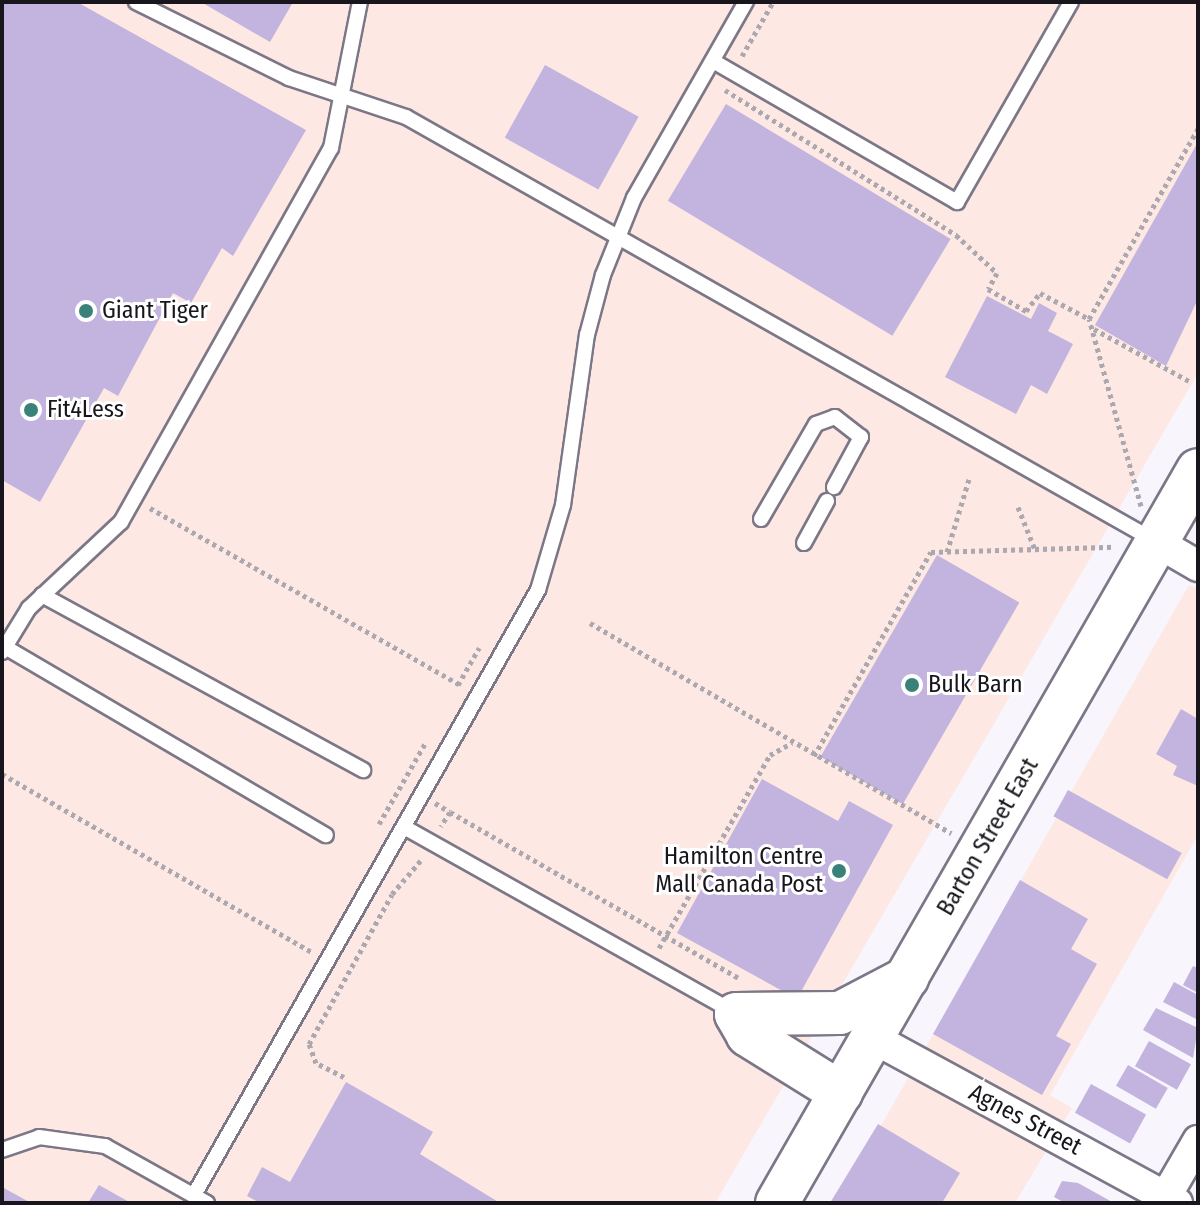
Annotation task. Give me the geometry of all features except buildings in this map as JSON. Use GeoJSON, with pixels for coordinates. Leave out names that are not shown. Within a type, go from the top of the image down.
{"type":"FeatureCollection","features":[{"type":"Feature","properties":{"kind":"main road","name":"Barton Street East"},"geometry":{"type":"LineString","coordinates":[[777,1203],[1198,470]]}},
{"type":"Feature","properties":{"kind":"main road"},"geometry":{"type":"LineString","coordinates":[[841,1093],[748,1035],[745,1001],[840,1013],[907,978]]}},
{"type":"Feature","properties":{"kind":"street"},"geometry":{"type":"LineString","coordinates":[[1157,542],[1198,566]]}},
{"type":"Feature","properties":{"kind":"street","name":"Agnes Street"},"geometry":{"type":"LineString","coordinates":[[873,1038],[1168,1201]]}},
{"type":"Feature","properties":{"kind":"street"},"geometry":{"type":"LineString","coordinates":[[1168,1201],[1198,1141]]}},
{"type":"Feature","properties":{"kind":"lane"},"geometry":{"type":"LineString","coordinates":[[136,2],[200,40],[338,95],[406,117],[1157,542]]}},
{"type":"Feature","properties":{"kind":"lane"},"geometry":{"type":"LineString","coordinates":[[326,835],[3,650],[42,595],[121,522],[331,148],[338,95],[360,2]]}},
{"type":"Feature","properties":{"kind":"lane"},"geometry":{"type":"LineString","coordinates":[[2,1150],[39,1137],[73,1138],[105,1146],[201,1199],[327,961],[422,796],[552,555],[587,335],[617,237],[746,2]]}},
{"type":"Feature","properties":{"kind":"lane"},"geometry":{"type":"LineString","coordinates":[[713,61],[957,202],[1071,2]]}},
{"type":"Feature","properties":{"kind":"lane"},"geometry":{"type":"LineString","coordinates":[[761,519],[816,424],[835,417],[861,437],[834,487]]}},
{"type":"Feature","properties":{"kind":"lane"},"geometry":{"type":"LineString","coordinates":[[804,543],[827,501]]}},
{"type":"Feature","properties":{"kind":"lane"},"geometry":{"type":"LineString","coordinates":[[42,595],[363,770]]}},
{"type":"Feature","properties":{"kind":"lane"},"geometry":{"type":"LineString","coordinates":[[404,827],[650,965],[745,1001]]}},
{"type":"Feature","properties":{"kind":"path"},"geometry":{"type":"LineString","coordinates":[[773,2],[723,95],[956,235],[997,273],[988,289],[1026,311],[1040,293],[1089,319],[1157,542],[1036,552],[931,552],[814,756]]}},
{"type":"Feature","properties":{"kind":"path"},"geometry":{"type":"LineString","coordinates":[[1089,319],[1198,129]]}},
{"type":"Feature","properties":{"kind":"path"},"geometry":{"type":"LineString","coordinates":[[1093,328],[1189,381]]}},
{"type":"Feature","properties":{"kind":"path"},"geometry":{"type":"LineString","coordinates":[[947,552],[969,479]]}},
{"type":"Feature","properties":{"kind":"path"},"geometry":{"type":"LineString","coordinates":[[134,499],[459,684]]}},
{"type":"Feature","properties":{"kind":"path"},"geometry":{"type":"LineString","coordinates":[[1018,507],[1036,552]]}},
{"type":"Feature","properties":{"kind":"path"},"geometry":{"type":"LineString","coordinates":[[590,623],[814,756],[980,849]]}},
{"type":"Feature","properties":{"kind":"path"},"geometry":{"type":"LineString","coordinates":[[650,965],[770,755],[792,743]]}},
{"type":"Feature","properties":{"kind":"path"},"geometry":{"type":"LineString","coordinates":[[2,774],[348,973]]}},
{"type":"Feature","properties":{"kind":"path"},"geometry":{"type":"LineString","coordinates":[[401,784],[665,936],[745,1001]]}},
{"type":"Feature","properties":{"kind":"path"},"geometry":{"type":"LineString","coordinates":[[344,1077],[316,1063],[309,1044],[392,894],[450,812]]}},
{"type":"Feature","properties":{"kind":"shaded area"},"geometry":{"type":"Polygon","coordinates":[[[2,2],[1198,2],[1198,373],[715,1203],[2,1203],[2,2]]]}},
{"type":"Feature","properties":{"kind":"shaded area"},"geometry":{"type":"Polygon","coordinates":[[[1189,585],[1198,589],[1198,835],[1050,1095],[1072,1108],[1015,1203],[837,1203],[1189,585]]]}},
{"type":"Feature","properties":{"kind":"place","name":"Giant Tiger"},"geometry":{"type":"Point","coordinates":[86,311]}},
{"type":"Feature","properties":{"kind":"place","name":"Fit4Less"},"geometry":{"type":"Point","coordinates":[31,410]}},
{"type":"Feature","properties":{"kind":"place","name":"Bulk Barn"},"geometry":{"type":"Point","coordinates":[912,685]}},
{"type":"Feature","properties":{"kind":"place","name":"Hamilton Centre Mall Canada Post"},"geometry":{"type":"Point","coordinates":[839,871]}}]}
